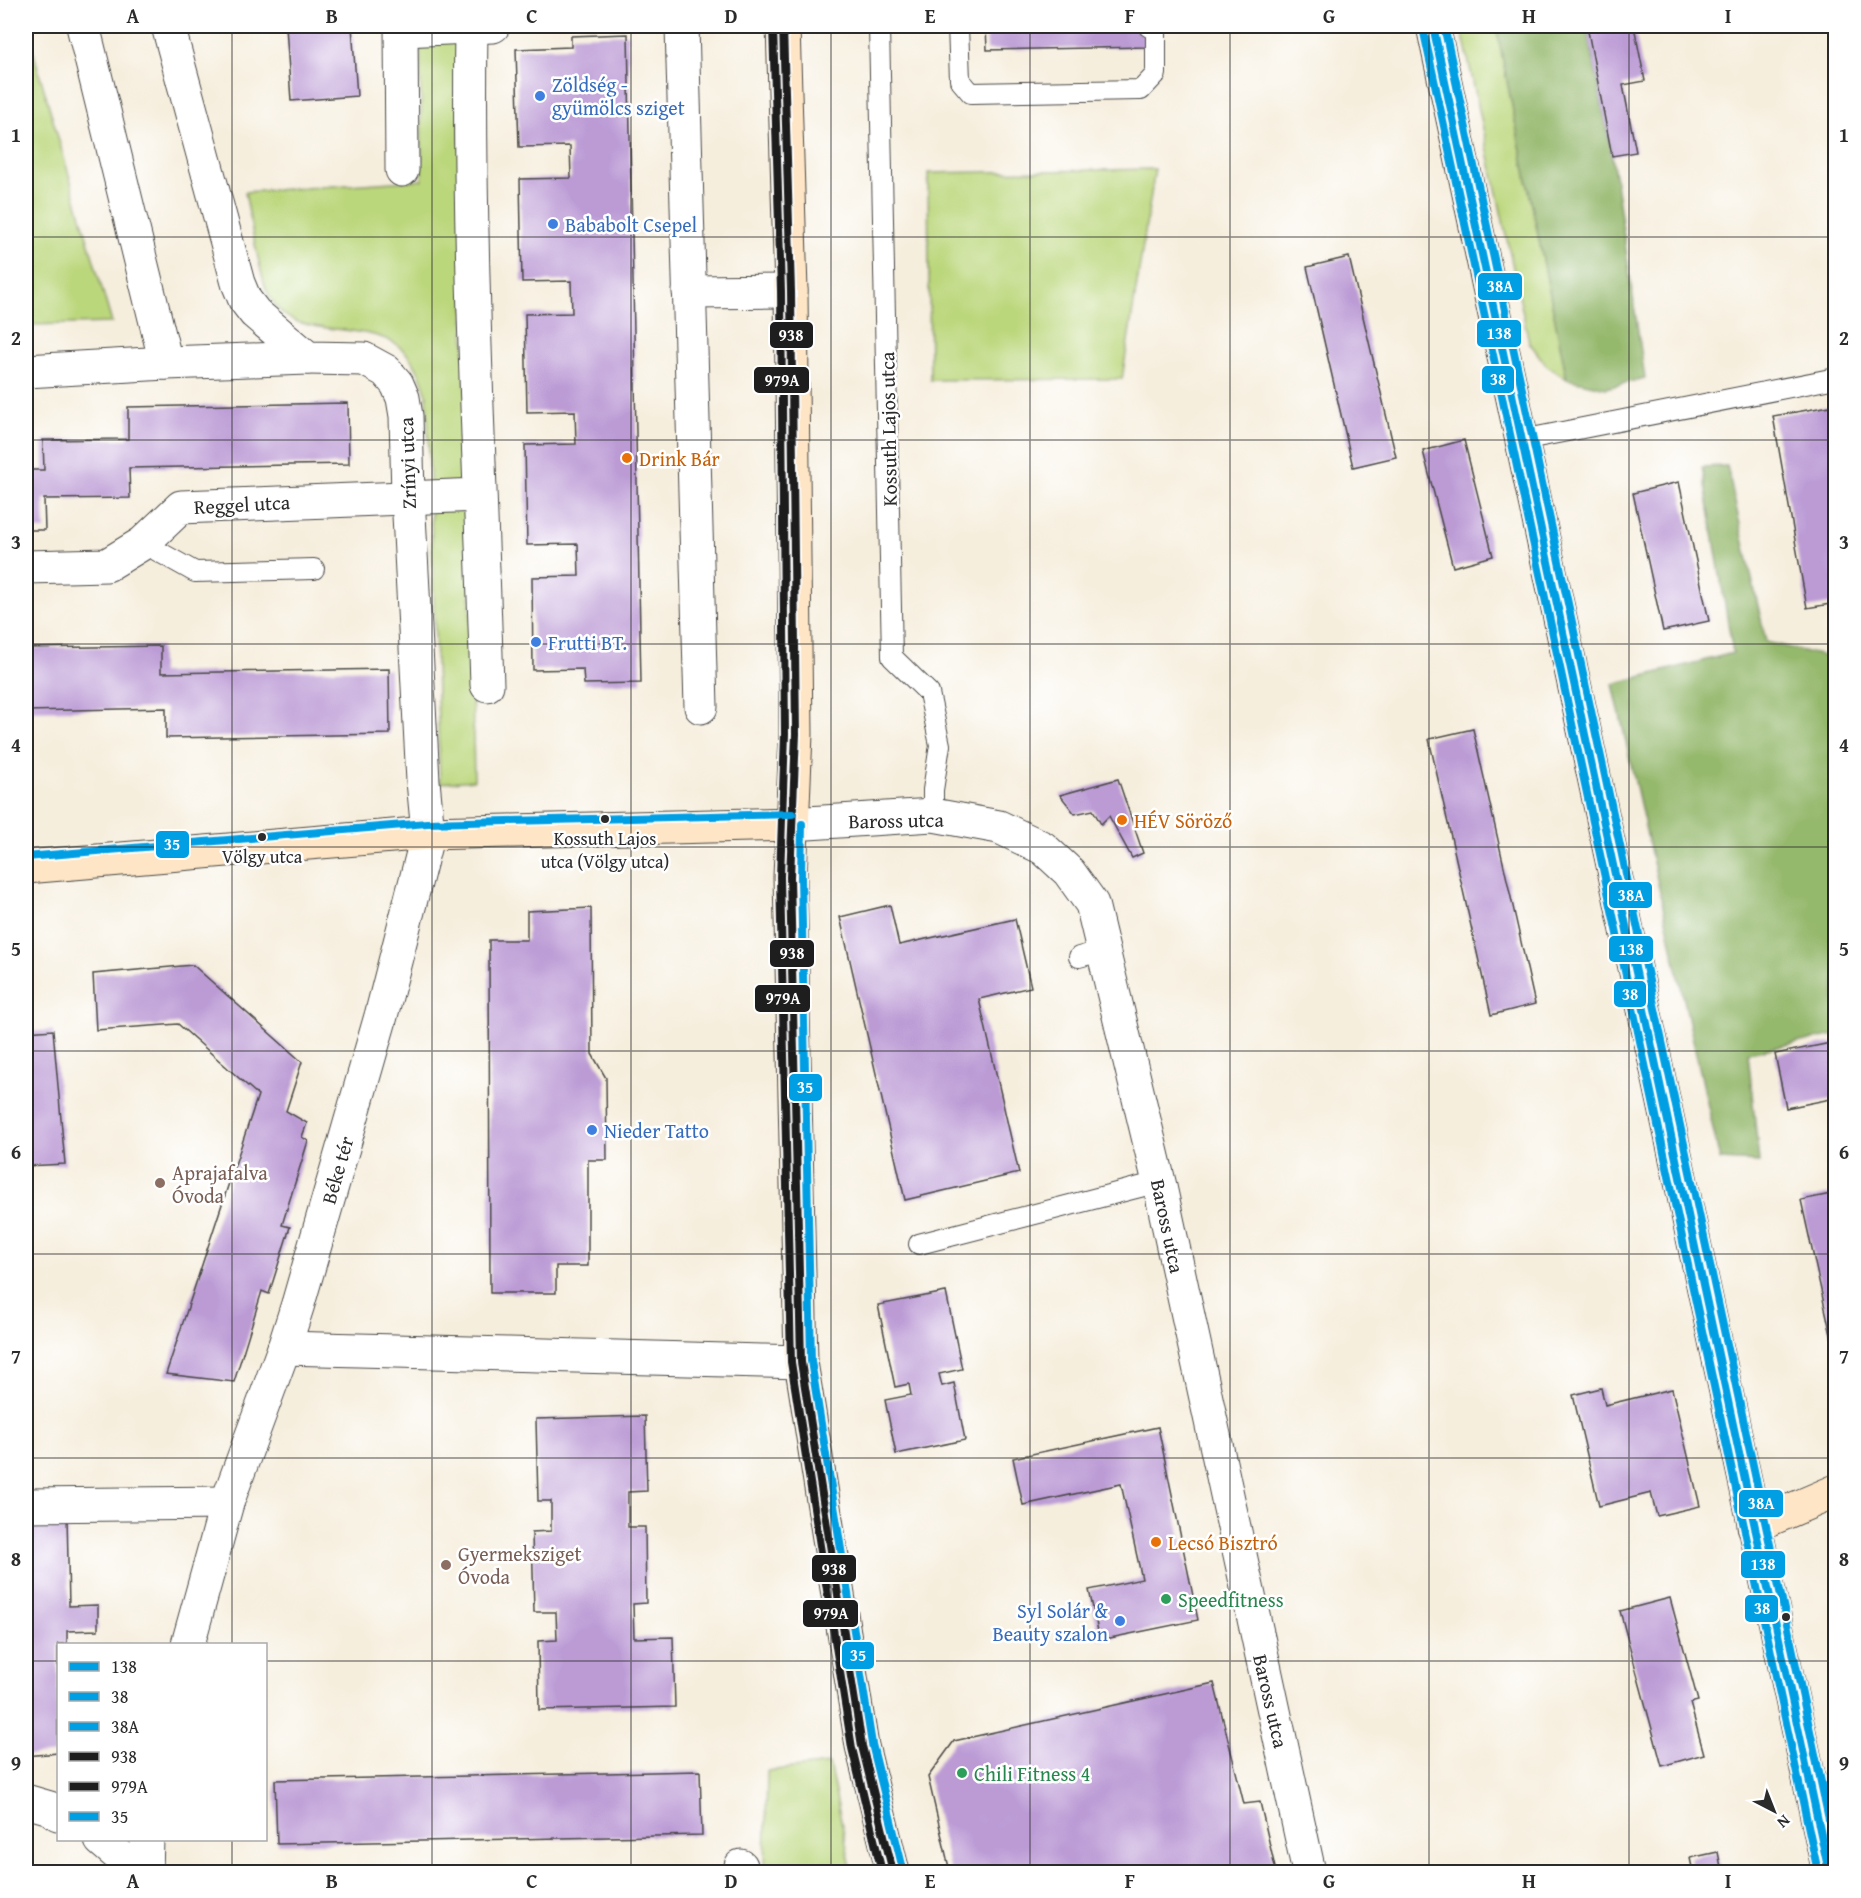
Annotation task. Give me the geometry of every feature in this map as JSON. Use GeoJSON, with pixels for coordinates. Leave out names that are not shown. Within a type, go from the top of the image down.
{"type":"FeatureCollection","features":[{"type":"Feature","properties":{"kind":"street"},"geometry":{"type":"LineString","coordinates":[[83,26],[166,363]]}},
{"type":"Feature","properties":{"kind":"street"},"geometry":{"type":"LineString","coordinates":[[168,26],[238,283],[245,300],[255,313],[308,358]]}},
{"type":"Feature","properties":{"kind":"street"},"geometry":{"type":"LineString","coordinates":[[402,170],[402,28],[478,26],[470,166],[479,495],[488,685]]}},
{"type":"Feature","properties":{"kind":"street"},"geometry":{"type":"LineString","coordinates":[[682,26],[701,707]]}},
{"type":"Feature","properties":{"kind":"street"},"geometry":{"type":"LineString","coordinates":[[783,26],[791,291],[796,734],[790,877],[801,1362],[862,1746],[893,1872]]}},
{"type":"Feature","properties":{"kind":"street"},"geometry":{"type":"LineString","coordinates":[[1433,26],[1754,1526],[1829,1839],[1829,1872]]}},
{"type":"Feature","properties":{"kind":"street"},"geometry":{"type":"LineString","coordinates":[[689,292],[791,291]]}},
{"type":"Feature","properties":{"kind":"street","name":"Zrínyi utca"},"geometry":{"type":"LineString","coordinates":[[26,371],[308,358],[364,359],[386,371],[403,398],[406,416],[423,781],[428,833]]}},
{"type":"Feature","properties":{"kind":"street","name":"Reggel utca"},"geometry":{"type":"LineString","coordinates":[[26,567],[107,565],[143,543],[181,507],[408,496],[479,495]]}},
{"type":"Feature","properties":{"kind":"street","name":"Baross utca"},"geometry":{"type":"LineString","coordinates":[[792,824],[933,816],[999,827],[1043,848],[1069,872],[1092,904],[1091,954],[1159,1182],[1309,1872]]}},
{"type":"Feature","properties":{"kind":"street"},"geometry":{"type":"LineString","coordinates":[[26,867],[428,833],[792,824]]}},
{"type":"Feature","properties":{"kind":"street","name":"Béke tér"},"geometry":{"type":"LineString","coordinates":[[188,1643],[227,1503],[284,1348],[381,1016],[428,833]]}},
{"type":"Feature","properties":{"kind":"street"},"geometry":{"type":"LineString","coordinates":[[284,1348],[801,1362]]}},
{"type":"Feature","properties":{"kind":"street"},"geometry":{"type":"LineString","coordinates":[[1754,1526],[1836,1491]]}},
{"type":"Feature","properties":{"kind":"street"},"geometry":{"type":"LineString","coordinates":[[26,1505],[227,1503]]}},
{"type":"Feature","properties":{"kind":"street"},"geometry":{"type":"LineString","coordinates":[[26,1801],[50,1808],[57,1813]]}},
{"type":"Feature","properties":{"kind":"street"},"geometry":{"type":"LineString","coordinates":[[103,1841],[138,1872]]}},
{"type":"Feature","properties":{"kind":"street"},"geometry":{"type":"LineString","coordinates":[[146,1872],[147,1841]]}},
{"type":"Feature","properties":{"kind":"lane","name":"Kossuth Lajos utca"},"geometry":{"type":"LineString","coordinates":[[879,26],[892,657],[928,693],[940,745],[933,790],[933,816]]}},
{"type":"Feature","properties":{"kind":"lane"},"geometry":{"type":"LineString","coordinates":[[958,26],[960,80],[971,93],[1141,90],[1156,74],[1156,31],[1148,26]]}},
{"type":"Feature","properties":{"kind":"lane"},"geometry":{"type":"LineString","coordinates":[[1522,440],[1836,378]]}},
{"type":"Feature","properties":{"kind":"lane"},"geometry":{"type":"LineString","coordinates":[[143,543],[195,572],[314,569]]}},
{"type":"Feature","properties":{"kind":"lane"},"geometry":{"type":"LineString","coordinates":[[919,1244],[1159,1182]]}},
{"type":"Feature","properties":{"kind":"green space"},"geometry":{"type":"Polygon","coordinates":[[[26,26],[37,65],[112,323],[26,325],[26,26]]]}},
{"type":"Feature","properties":{"kind":"green space"},"geometry":{"type":"Polygon","coordinates":[[[420,26],[458,26],[474,780],[440,783],[427,396],[420,375],[411,359],[401,348],[388,340],[374,335],[304,324],[290,319],[280,310],[265,286],[245,192],[422,180],[420,26]]]}},
{"type":"Feature","properties":{"kind":"green space"},"geometry":{"type":"Polygon","coordinates":[[[1461,26],[1496,26],[1567,379],[1546,365],[1529,342],[1461,26]]]}},
{"type":"Feature","properties":{"kind":"green space"},"geometry":{"type":"Polygon","coordinates":[[[1496,26],[1587,26],[1612,156],[1645,378],[1606,388],[1567,379],[1496,26]]]}},
{"type":"Feature","properties":{"kind":"green space"},"geometry":{"type":"Polygon","coordinates":[[[1155,169],[1122,379],[930,380],[928,173],[1155,169]]]}},
{"type":"Feature","properties":{"kind":"green space"},"geometry":{"type":"Polygon","coordinates":[[[1727,466],[1766,642],[1836,659],[1835,1035],[1748,1053],[1759,1162],[1720,1160],[1613,684],[1733,653],[1702,467],[1727,466]]]}},
{"type":"Feature","properties":{"kind":"green space"},"geometry":{"type":"Polygon","coordinates":[[[829,1764],[852,1872],[765,1872],[767,1771],[829,1764]]]}},
{"type":"Feature","properties":{"kind":"building"},"geometry":{"type":"Polygon","coordinates":[[[286,26],[352,26],[357,96],[291,101],[286,26]]]}},
{"type":"Feature","properties":{"kind":"building"},"geometry":{"type":"Polygon","coordinates":[[[986,26],[1146,26],[1146,47],[987,50],[986,26]]]}},
{"type":"Feature","properties":{"kind":"building"},"geometry":{"type":"Polygon","coordinates":[[[1587,26],[1634,26],[1645,81],[1623,85],[1636,152],[1612,156],[1587,26]]]}},
{"type":"Feature","properties":{"kind":"building"},"geometry":{"type":"Polygon","coordinates":[[[628,34],[641,683],[584,684],[583,669],[533,670],[532,577],[579,576],[578,544],[527,545],[525,445],[576,444],[575,411],[527,412],[525,314],[572,313],[571,281],[522,282],[520,179],[571,178],[570,146],[519,147],[516,49],[571,47],[571,36],[628,34]]]}},
{"type":"Feature","properties":{"kind":"building"},"geometry":{"type":"Polygon","coordinates":[[[1349,257],[1396,457],[1353,467],[1307,267],[1349,257]]]}},
{"type":"Feature","properties":{"kind":"building"},"geometry":{"type":"Polygon","coordinates":[[[348,403],[349,464],[129,468],[130,498],[44,499],[45,530],[26,530],[26,470],[44,470],[43,440],[128,439],[128,407],[348,403]]]}},
{"type":"Feature","properties":{"kind":"building"},"geometry":{"type":"Polygon","coordinates":[[[1836,405],[1836,603],[1807,608],[1773,416],[1836,405]]]}},
{"type":"Feature","properties":{"kind":"building"},"geometry":{"type":"Polygon","coordinates":[[[1464,440],[1493,556],[1453,567],[1423,451],[1464,440]]]}},
{"type":"Feature","properties":{"kind":"building"},"geometry":{"type":"Polygon","coordinates":[[[1679,482],[1709,621],[1663,631],[1633,493],[1679,482]]]}},
{"type":"Feature","properties":{"kind":"building"},"geometry":{"type":"Polygon","coordinates":[[[161,646],[161,673],[389,669],[390,734],[166,738],[166,708],[26,711],[26,648],[161,646]]]}},
{"type":"Feature","properties":{"kind":"building"},"geometry":{"type":"Polygon","coordinates":[[[1473,729],[1535,1004],[1491,1015],[1429,739],[1473,729]]]}},
{"type":"Feature","properties":{"kind":"building","name":"HÉV Söröző"},"geometry":{"type":"Polygon","coordinates":[[[1118,779],[1143,853],[1132,858],[1109,816],[1101,824],[1093,810],[1075,814],[1060,795],[1118,779]]]}},
{"type":"Feature","properties":{"kind":"building"},"geometry":{"type":"Polygon","coordinates":[[[890,905],[899,945],[1015,919],[1031,987],[979,999],[1019,1173],[905,1200],[840,917],[890,905]]]}},
{"type":"Feature","properties":{"kind":"building"},"geometry":{"type":"Polygon","coordinates":[[[591,908],[592,1054],[606,1078],[607,1160],[588,1160],[588,1266],[556,1266],[556,1293],[490,1293],[489,940],[527,940],[527,911],[591,908]]]}},
{"type":"Feature","properties":{"kind":"building"},"geometry":{"type":"Polygon","coordinates":[[[193,965],[302,1062],[286,1111],[307,1123],[302,1137],[308,1141],[282,1225],[290,1227],[269,1294],[262,1291],[234,1382],[166,1374],[258,1095],[178,1024],[96,1030],[93,974],[193,965]]]}},
{"type":"Feature","properties":{"kind":"building"},"geometry":{"type":"Polygon","coordinates":[[[53,1030],[65,1164],[26,1166],[26,1032],[53,1030]]]}},
{"type":"Feature","properties":{"kind":"building"},"geometry":{"type":"Polygon","coordinates":[[[1836,1042],[1836,1098],[1786,1108],[1775,1054],[1836,1042]]]}},
{"type":"Feature","properties":{"kind":"building"},"geometry":{"type":"Polygon","coordinates":[[[1836,1193],[1836,1353],[1835,1353],[1801,1200],[1836,1193]]]}},
{"type":"Feature","properties":{"kind":"building"},"geometry":{"type":"Polygon","coordinates":[[[946,1292],[962,1369],[939,1374],[942,1386],[954,1383],[965,1440],[896,1454],[885,1400],[911,1395],[909,1384],[895,1387],[878,1305],[946,1292]]]}},
{"type":"Feature","properties":{"kind":"building"},"geometry":{"type":"Polygon","coordinates":[[[1601,1388],[1605,1405],[1672,1389],[1700,1506],[1657,1516],[1651,1493],[1599,1506],[1573,1395],[1601,1388]]]}},
{"type":"Feature","properties":{"kind":"building"},"geometry":{"type":"Polygon","coordinates":[[[645,1416],[647,1491],[628,1492],[628,1527],[645,1527],[646,1603],[633,1604],[634,1638],[673,1637],[675,1707],[539,1710],[538,1641],[557,1640],[556,1612],[534,1612],[532,1532],[551,1531],[551,1501],[538,1501],[536,1419],[645,1416]]]}},
{"type":"Feature","properties":{"kind":"building"},"geometry":{"type":"Polygon","coordinates":[[[1158,1427],[1198,1620],[1100,1640],[1089,1590],[1142,1579],[1121,1484],[1023,1505],[1013,1458],[1158,1427]]]}},
{"type":"Feature","properties":{"kind":"building"},"geometry":{"type":"Polygon","coordinates":[[[67,1516],[69,1606],[98,1605],[98,1630],[67,1631],[67,1643],[57,1643],[57,1753],[26,1756],[26,1517],[67,1516]]]}},
{"type":"Feature","properties":{"kind":"building"},"geometry":{"type":"Polygon","coordinates":[[[1670,1598],[1698,1701],[1690,1703],[1704,1754],[1662,1766],[1620,1611],[1670,1598]]]}},
{"type":"Feature","properties":{"kind":"building"},"geometry":{"type":"Polygon","coordinates":[[[1214,1683],[1244,1804],[1260,1802],[1276,1872],[950,1872],[928,1777],[954,1741],[1214,1683]]]}},
{"type":"Feature","properties":{"kind":"building"},"geometry":{"type":"Polygon","coordinates":[[[700,1771],[702,1835],[277,1844],[275,1780],[700,1771]]]}},
{"type":"Feature","properties":{"kind":"building"},"geometry":{"type":"Polygon","coordinates":[[[1718,1852],[1722,1872],[1693,1872],[1690,1858],[1718,1852]]]}},
{"type":"Feature","properties":{"kind":"transit line","name":"979A"},"geometry":{"type":"LineString","coordinates":[[773,26],[781,291],[785,734],[780,877],[791,1362],[852,1748],[882,1872]]}},
{"type":"Feature","properties":{"kind":"transit line","name":"938"},"geometry":{"type":"LineString","coordinates":[[783,26],[791,291],[796,734],[790,877],[801,1362],[862,1746],[893,1872]]}},
{"type":"Feature","properties":{"kind":"transit line","name":"138"},"geometry":{"type":"LineString","coordinates":[[1433,26],[1829,1872]]}},
{"type":"Feature","properties":{"kind":"transit line","name":"38A"},"geometry":{"type":"LineString","coordinates":[[1444,26],[1836,1852]]}},
{"type":"Feature","properties":{"kind":"transit line","name":"38"},"geometry":{"type":"LineString","coordinates":[[1423,28],[1818,1872]]}},
{"type":"Feature","properties":{"kind":"transit line","name":"35"},"geometry":{"type":"LineString","coordinates":[[26,857],[427,823],[792,814]]}},
{"type":"Feature","properties":{"kind":"transit line","name":"35"},"geometry":{"type":"LineString","coordinates":[[802,824],[801,877],[811,1361],[872,1744],[903,1869]]}},
{"type":"Feature","properties":{"kind":"place","name":"Zöldség - gyümölcs sziget"},"geometry":{"type":"Point","coordinates":[540,96]}},
{"type":"Feature","properties":{"kind":"place","name":"Bababolt Csepel"},"geometry":{"type":"Point","coordinates":[553,224]}},
{"type":"Feature","properties":{"kind":"place","name":"Drink Bár"},"geometry":{"type":"Point","coordinates":[627,458]}},
{"type":"Feature","properties":{"kind":"place","name":"Frutti BT."},"geometry":{"type":"Point","coordinates":[536,642]}},
{"type":"Feature","properties":{"kind":"place","name":"Kossuth Lajos utca (Völgy utca)"},"geometry":{"type":"Point","coordinates":[605,819]}},
{"type":"Feature","properties":{"kind":"place","name":"HÉV Söröző"},"geometry":{"type":"Point","coordinates":[1122,820]}},
{"type":"Feature","properties":{"kind":"place","name":"Völgy utca"},"geometry":{"type":"Point","coordinates":[262,837]}},
{"type":"Feature","properties":{"kind":"place","name":"Nieder Tatto"},"geometry":{"type":"Point","coordinates":[592,1130]}},
{"type":"Feature","properties":{"kind":"place","name":"Aprajafalva Óvoda"},"geometry":{"type":"Point","coordinates":[160,1183]}},
{"type":"Feature","properties":{"kind":"place","name":"Lecsó Bisztró"},"geometry":{"type":"Point","coordinates":[1156,1542]}},
{"type":"Feature","properties":{"kind":"place","name":"Gyermeksziget Óvoda"},"geometry":{"type":"Point","coordinates":[446,1565]}},
{"type":"Feature","properties":{"kind":"place","name":"Speedfitness"},"geometry":{"type":"Point","coordinates":[1166,1599]}},
{"type":"Feature","properties":{"kind":"place","name":"Syl Solár & Beauty szalon"},"geometry":{"type":"Point","coordinates":[1120,1621]}},
{"type":"Feature","properties":{"kind":"place","name":"Chili Fitness 4"},"geometry":{"type":"Point","coordinates":[962,1773]}}]}
